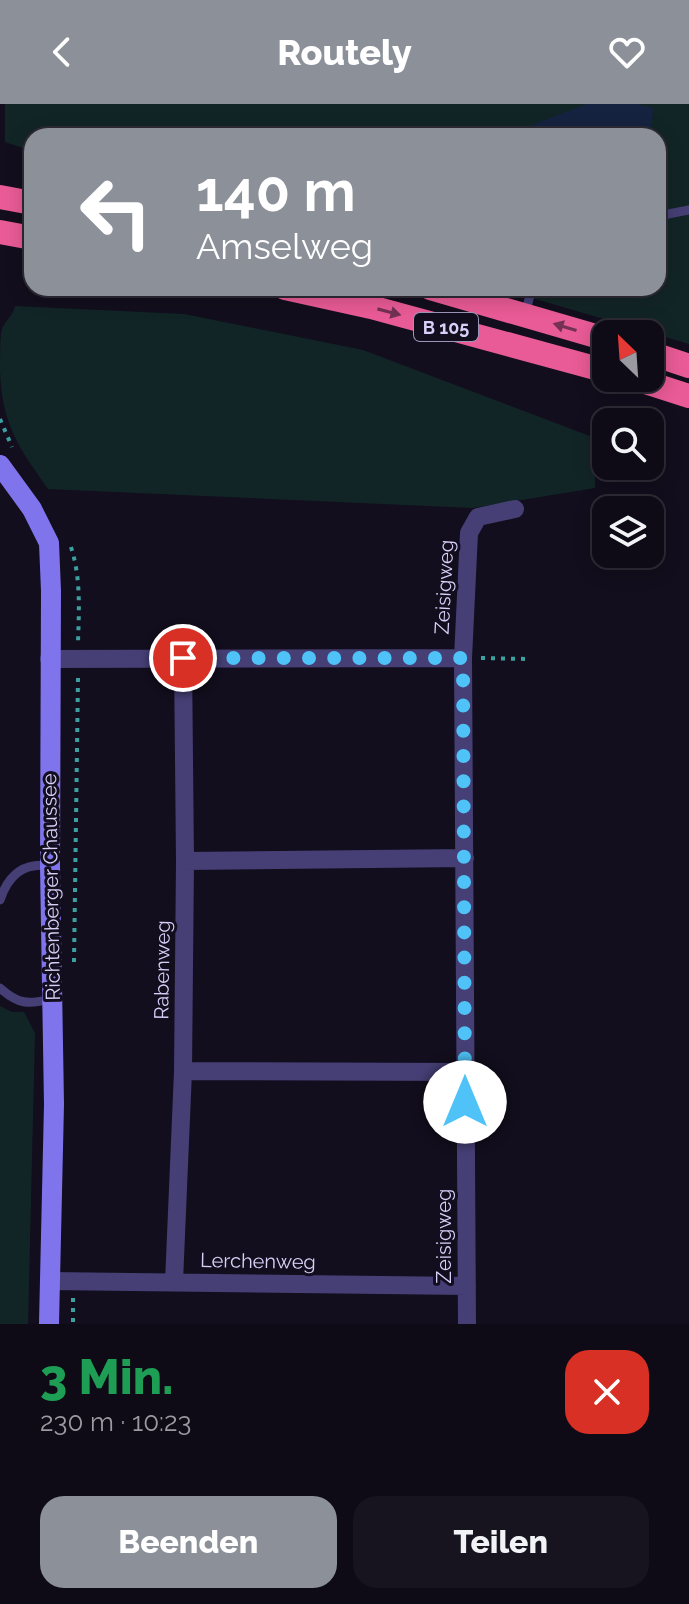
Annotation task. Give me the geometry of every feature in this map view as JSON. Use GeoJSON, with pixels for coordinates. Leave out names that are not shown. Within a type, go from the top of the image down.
{"type":"FeatureCollection","features":[{"type":"Feature","properties":{"kind":"highway"},"geometry":{"type":"LineString","coordinates":[[0,197],[24,202]]}},
{"type":"Feature","properties":{"kind":"highway"},"geometry":{"type":"LineString","coordinates":[[0,232],[24,236]]}},
{"type":"Feature","properties":{"kind":"highway","name":"B 105"},"geometry":{"type":"LineString","coordinates":[[321,296],[592,367]]}},
{"type":"Feature","properties":{"kind":"highway","name":"B 105"},"geometry":{"type":"LineString","coordinates":[[459,296],[592,335]]}},
{"type":"Feature","properties":{"kind":"highway"},"geometry":{"type":"LineString","coordinates":[[664,358],[689,366]]}},
{"type":"Feature","properties":{"kind":"highway"},"geometry":{"type":"LineString","coordinates":[[664,388],[689,396]]}},
{"type":"Feature","properties":{"kind":"street","name":"Richtenberger Chaussee"},"geometry":{"type":"LineString","coordinates":[[0,465],[32,509],[49,543],[54,1104],[49,1324]]}},
{"type":"Feature","properties":{"kind":"street","name":"Zeisigweg"},"geometry":{"type":"LineString","coordinates":[[467,1324],[463,658],[469,533],[478,517],[515,509]]}},
{"type":"Feature","properties":{"kind":"street","name":"Rabenweg"},"geometry":{"type":"LineString","coordinates":[[174,1282],[183,1071],[183,658]]}},
{"type":"Feature","properties":{"kind":"street"},"geometry":{"type":"LineString","coordinates":[[49,659],[463,658]]}},
{"type":"Feature","properties":{"kind":"street"},"geometry":{"type":"LineString","coordinates":[[185,861],[465,858]]}},
{"type":"Feature","properties":{"kind":"street"},"geometry":{"type":"LineString","coordinates":[[183,1071],[465,1072]]}},
{"type":"Feature","properties":{"kind":"street","name":"Lerchenweg"},"geometry":{"type":"LineString","coordinates":[[49,1281],[467,1286]]}},
{"type":"Feature","properties":{"kind":"lane"},"geometry":{"type":"LineString","coordinates":[[666,214],[689,210]]}},
{"type":"Feature","properties":{"kind":"lane"},"geometry":{"type":"LineString","coordinates":[[525,314],[530,296]]}},
{"type":"Feature","properties":{"kind":"lane"},"geometry":{"type":"LineString","coordinates":[[0,900],[6,883],[17,873],[38,864],[50,866]]}},
{"type":"Feature","properties":{"kind":"lane"},"geometry":{"type":"LineString","coordinates":[[0,988],[13,1000],[33,1004],[53,998]]}},
{"type":"Feature","properties":{"kind":"path"},"geometry":{"type":"LineString","coordinates":[[463,658],[528,659]]}},
{"type":"Feature","properties":{"kind":"green space"},"geometry":{"type":"Polygon","coordinates":[[[5,104],[689,104],[689,344],[664,337],[664,320],[607,320],[525,296],[666,296],[666,128],[24,128],[24,148],[5,142],[5,104]]]}},
{"type":"Feature","properties":{"kind":"green space"},"geometry":{"type":"Polygon","coordinates":[[[15,306],[184,314],[363,350],[592,437],[592,480],[595,480],[595,488],[473,508],[48,489],[20,447],[4,406],[0,370],[1,333],[15,306]]]}},
{"type":"Feature","properties":{"kind":"green space"},"geometry":{"type":"Polygon","coordinates":[[[0,1006],[12,1012],[24,1012],[35,1033],[28,1324],[0,1324],[0,1006]]]}},
{"type":"Feature","properties":{"kind":"water"},"geometry":{"type":"Polygon","coordinates":[[[587,104],[636,104],[653,108],[652,128],[526,128],[587,104]]]}},
{"type":"Feature","properties":{"kind":"route"},"geometry":{"type":"LineString","coordinates":[[183,658],[463,658],[465,1102]]}}]}
